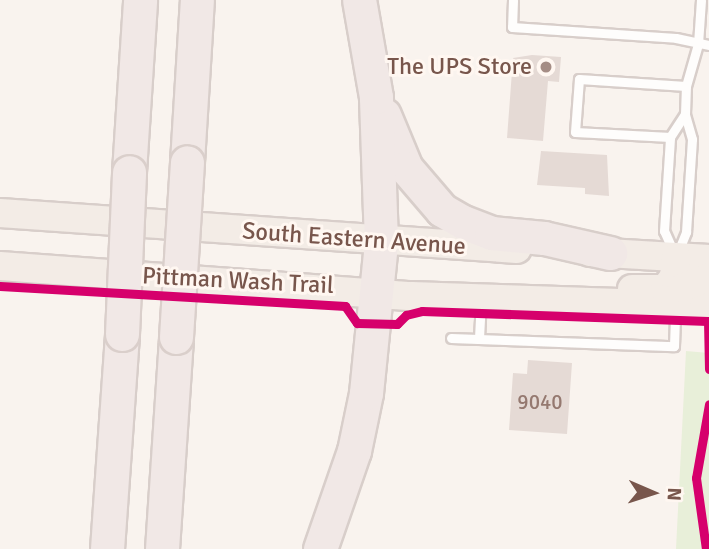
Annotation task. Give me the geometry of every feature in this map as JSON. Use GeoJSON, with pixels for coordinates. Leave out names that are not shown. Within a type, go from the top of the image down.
{"type":"FeatureCollection","features":[{"type":"Feature","properties":{"kind":"highway"},"geometry":{"type":"LineString","coordinates":[[107,549],[140,0]]}},
{"type":"Feature","properties":{"kind":"highway"},"geometry":{"type":"LineString","coordinates":[[162,549],[197,0]]}},
{"type":"Feature","properties":{"kind":"highway"},"geometry":{"type":"LineString","coordinates":[[320,549],[354,451],[366,393],[381,242],[376,97],[359,0]]}},
{"type":"Feature","properties":{"kind":"highway"},"geometry":{"type":"LineString","coordinates":[[376,97],[406,168],[442,210],[491,233],[544,238],[610,253]]}},
{"type":"Feature","properties":{"kind":"main road","name":"South Eastern Avenue"},"geometry":{"type":"LineString","coordinates":[[0,213],[381,242],[709,259]]}},
{"type":"Feature","properties":{"kind":"main road"},"geometry":{"type":"LineString","coordinates":[[547,300],[552,291],[565,288],[665,289],[674,277],[676,257]]}},
{"type":"Feature","properties":{"kind":"main road","name":"South Eastern Avenue"},"geometry":{"type":"LineString","coordinates":[[0,266],[376,293],[709,306]]}},
{"type":"Feature","properties":{"kind":"main road"},"geometry":{"type":"LineString","coordinates":[[675,305],[682,288],[709,277]]}},
{"type":"Feature","properties":{"kind":"lane"},"geometry":{"type":"LineString","coordinates":[[513,0],[512,27],[676,38],[709,45]]}},
{"type":"Feature","properties":{"kind":"lane"},"geometry":{"type":"LineString","coordinates":[[676,257],[686,232],[692,139],[685,114],[686,86],[698,44],[701,0]]}},
{"type":"Feature","properties":{"kind":"lane"},"geometry":{"type":"LineString","coordinates":[[670,137],[575,132],[579,79],[686,86]]}},
{"type":"Feature","properties":{"kind":"lane"},"geometry":{"type":"LineString","coordinates":[[676,257],[664,231],[670,137],[685,114]]}},
{"type":"Feature","properties":{"kind":"lane"},"geometry":{"type":"LineString","coordinates":[[479,338],[481,298]]}},
{"type":"Feature","properties":{"kind":"lane"},"geometry":{"type":"LineString","coordinates":[[452,338],[674,346],[675,305]]}},
{"type":"Feature","properties":{"kind":"green space"},"geometry":{"type":"Polygon","coordinates":[[[686,351],[709,353],[709,549],[676,549],[686,351]]]}},
{"type":"Feature","properties":{"kind":"building"},"geometry":{"type":"Polygon","coordinates":[[[532,55],[561,57],[559,82],[548,81],[543,141],[507,138],[513,58],[532,55]]]}},
{"type":"Feature","properties":{"kind":"building"},"geometry":{"type":"Polygon","coordinates":[[[541,151],[607,155],[609,196],[585,194],[585,188],[537,185],[541,151]]]}},
{"type":"Feature","properties":{"kind":"building"},"geometry":{"type":"Polygon","coordinates":[[[528,360],[572,363],[567,434],[509,430],[513,373],[527,374],[528,360]]]}},
{"type":"Feature","properties":{"kind":"cycle path","name":"Pittman Wash Trail"},"geometry":{"type":"LineString","coordinates":[[0,286],[345,306],[357,323],[397,324],[406,315],[422,311],[708,321],[709,369]]}},
{"type":"Feature","properties":{"kind":"cycle path"},"geometry":{"type":"LineString","coordinates":[[706,549],[696,478],[709,404]]}},
{"type":"Feature","properties":{"kind":"place","name":"The UPS Store"},"geometry":{"type":"Point","coordinates":[546,67]}}]}
